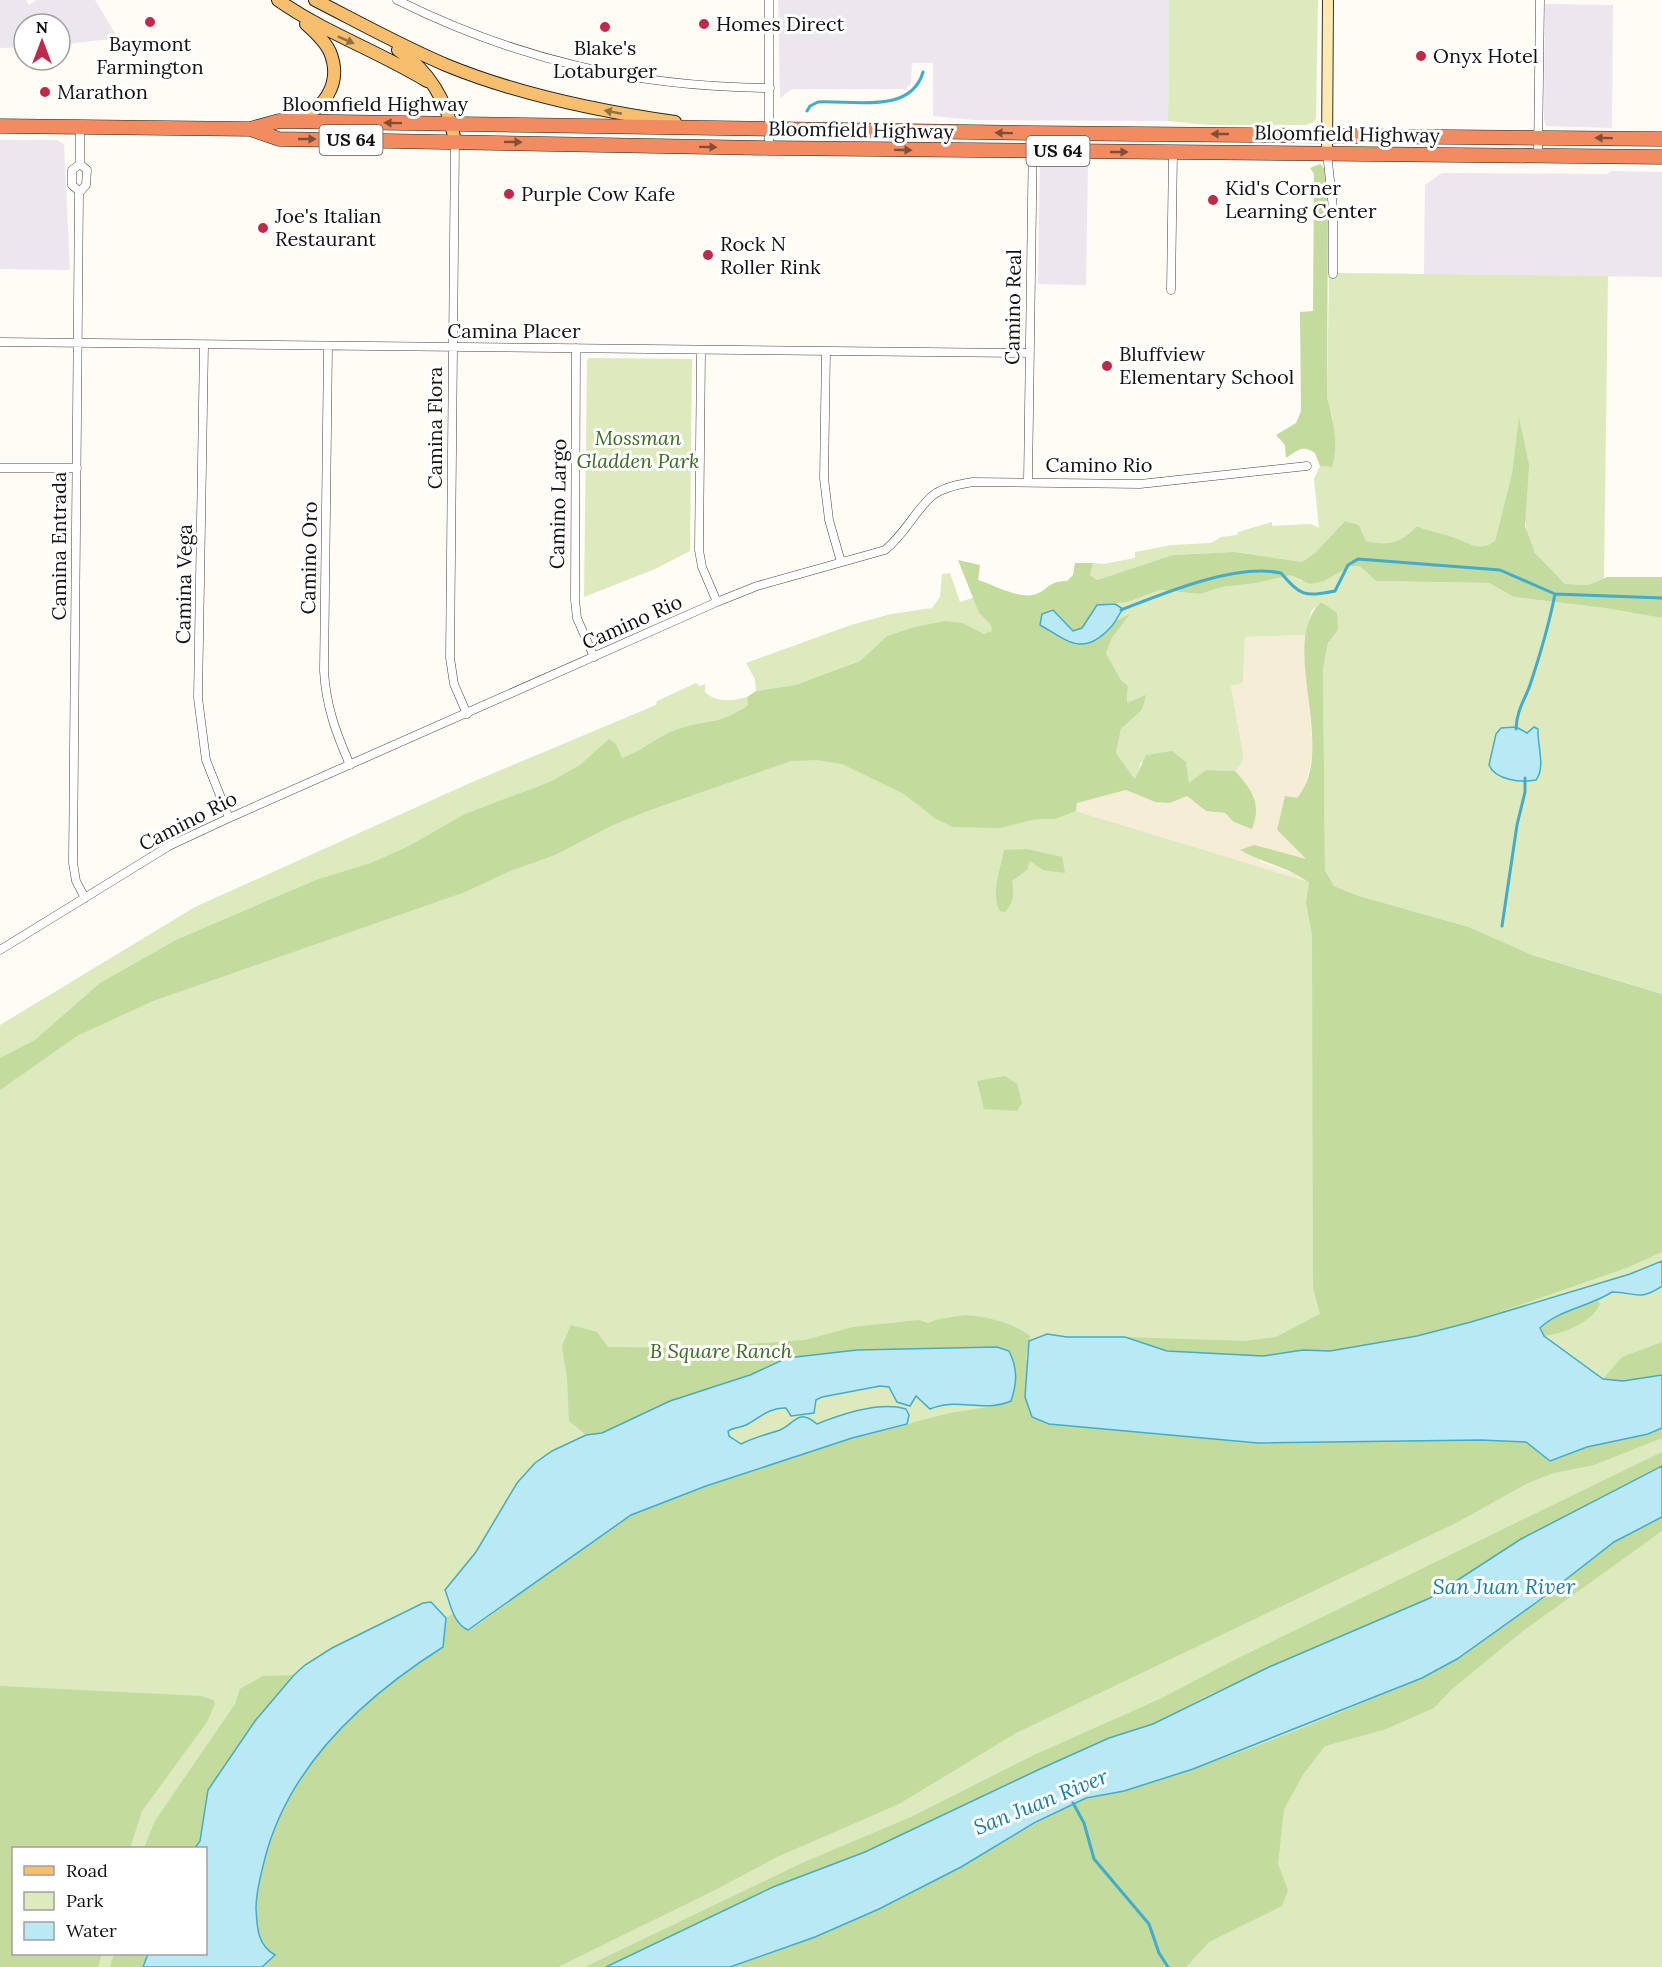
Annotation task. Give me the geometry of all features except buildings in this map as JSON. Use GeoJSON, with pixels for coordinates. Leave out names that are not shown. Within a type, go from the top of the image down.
{"type":"FeatureCollection","features":[{"type":"Feature","properties":{"kind":"highway","name":"Bloomfield Highway"},"geometry":{"type":"LineString","coordinates":[[250,129],[279,121],[1033,133],[1328,134],[1662,139]]}},
{"type":"Feature","properties":{"kind":"highway","name":"US 64"},"geometry":{"type":"LineString","coordinates":[[0,126],[250,129]]}},
{"type":"Feature","properties":{"kind":"highway","name":"Bloomfield Highway"},"geometry":{"type":"LineString","coordinates":[[250,129],[279,139],[769,148],[1662,157]]}},
{"type":"Feature","properties":{"kind":"main road"},"geometry":{"type":"LineString","coordinates":[[278,0],[331,33],[402,65],[432,84]]}},
{"type":"Feature","properties":{"kind":"main road"},"geometry":{"type":"LineString","coordinates":[[315,0],[410,58],[432,84],[452,124],[455,141]]}},
{"type":"Feature","properties":{"kind":"main road"},"geometry":{"type":"LineString","coordinates":[[315,0],[422,55],[493,82],[578,106],[712,127]]}},
{"type":"Feature","properties":{"kind":"main road"},"geometry":{"type":"LineString","coordinates":[[279,121],[303,117],[320,106],[330,91],[334,77],[333,63],[326,45],[293,10]]}},
{"type":"Feature","properties":{"kind":"street"},"geometry":{"type":"LineString","coordinates":[[397,0],[488,41],[577,67],[669,84],[770,88]]}},
{"type":"Feature","properties":{"kind":"street"},"geometry":{"type":"LineString","coordinates":[[769,148],[770,0]]}},
{"type":"Feature","properties":{"kind":"street"},"geometry":{"type":"LineString","coordinates":[[1328,0],[1327,153],[1333,208],[1333,274]]}},
{"type":"Feature","properties":{"kind":"street"},"geometry":{"type":"LineString","coordinates":[[1538,156],[1540,0]]}},
{"type":"Feature","properties":{"kind":"street","name":"Camina Entrada"},"geometry":{"type":"LineString","coordinates":[[80,127],[80,164],[87,170],[86,185],[79,191],[73,863],[76,880],[85,898]]}},
{"type":"Feature","properties":{"kind":"street","name":"Camino Real"},"geometry":{"type":"LineString","coordinates":[[1028,481],[1033,133]]}},
{"type":"Feature","properties":{"kind":"street","name":"Camina Flora"},"geometry":{"type":"LineString","coordinates":[[455,141],[450,658],[454,684],[466,714]]}},
{"type":"Feature","properties":{"kind":"street"},"geometry":{"type":"LineString","coordinates":[[1171,291],[1173,152]]}},
{"type":"Feature","properties":{"kind":"street","name":"Camina Entrada"},"geometry":{"type":"LineString","coordinates":[[79,191],[72,185],[72,170],[80,164]]}},
{"type":"Feature","properties":{"kind":"street","name":"Camina Placer"},"geometry":{"type":"LineString","coordinates":[[0,342],[701,351],[1029,352]]}},
{"type":"Feature","properties":{"kind":"street","name":"Camina Vega"},"geometry":{"type":"LineString","coordinates":[[204,346],[198,698],[206,760],[229,818]]}},
{"type":"Feature","properties":{"kind":"street","name":"Camino Oro"},"geometry":{"type":"LineString","coordinates":[[328,347],[325,696],[331,723],[350,765]]}},
{"type":"Feature","properties":{"kind":"street","name":"Camino Largo"},"geometry":{"type":"LineString","coordinates":[[576,348],[575,600],[577,618],[594,657]]}},
{"type":"Feature","properties":{"kind":"street"},"geometry":{"type":"LineString","coordinates":[[701,351],[698,533],[702,567],[717,602]]}},
{"type":"Feature","properties":{"kind":"street"},"geometry":{"type":"LineString","coordinates":[[826,351],[824,478],[829,520],[841,562]]}},
{"type":"Feature","properties":{"kind":"street","name":"Camino Rio"},"geometry":{"type":"LineString","coordinates":[[0,950],[169,846],[229,818],[717,602],[757,586],[885,550],[899,538],[934,494],[943,490],[973,482],[1140,484],[1307,466]]}},
{"type":"Feature","properties":{"kind":"street"},"geometry":{"type":"LineString","coordinates":[[0,468],[77,468]]}},
{"type":"Feature","properties":{"kind":"shaded area"},"geometry":{"type":"Polygon","coordinates":[[[0,0],[26,0],[29,5],[37,0],[95,0],[118,38],[72,44],[72,12],[12,12],[12,48],[0,48],[0,0]]]}},
{"type":"Feature","properties":{"kind":"shaded area"},"geometry":{"type":"Polygon","coordinates":[[[778,0],[1169,0],[1168,121],[974,120],[933,116],[933,63],[912,63],[911,83],[906,89],[792,89],[780,98],[778,0]]]}},
{"type":"Feature","properties":{"kind":"shaded area"},"geometry":{"type":"Polygon","coordinates":[[[1545,4],[1613,5],[1612,128],[1546,126],[1544,119],[1545,4]]]}},
{"type":"Feature","properties":{"kind":"shaded area"},"geometry":{"type":"Polygon","coordinates":[[[0,140],[57,140],[64,144],[70,270],[0,269],[0,140]]]}},
{"type":"Feature","properties":{"kind":"shaded area"},"geometry":{"type":"Polygon","coordinates":[[[1040,159],[1088,159],[1086,285],[1038,284],[1040,159]]]}},
{"type":"Feature","properties":{"kind":"shaded area"},"geometry":{"type":"Polygon","coordinates":[[[1611,171],[1662,172],[1662,277],[1424,274],[1425,185],[1442,173],[1607,174],[1611,171]]]}},
{"type":"Feature","properties":{"kind":"shaded area"},"geometry":{"type":"Polygon","coordinates":[[[1306,635],[1306,671],[1313,752],[1305,789],[1277,830],[1307,860],[1255,846],[1261,862],[1297,874],[1309,882],[1076,811],[1077,803],[1126,790],[1155,802],[1170,803],[1187,796],[1206,811],[1225,813],[1234,822],[1249,788],[1235,771],[1241,764],[1239,733],[1231,686],[1243,683],[1245,637],[1306,635]]]}},
{"type":"Feature","properties":{"kind":"green space"},"geometry":{"type":"Polygon","coordinates":[[[1169,0],[1318,0],[1316,118],[1314,122],[1306,125],[1209,125],[1168,121],[1169,0]]]}},
{"type":"Feature","properties":{"kind":"green space"},"geometry":{"type":"Polygon","coordinates":[[[1320,164],[1324,168],[1328,204],[1327,397],[1335,441],[1332,467],[1320,466],[1315,453],[1307,449],[1300,450],[1286,458],[1285,445],[1276,435],[1296,423],[1301,411],[1300,312],[1313,311],[1314,174],[1310,168],[1320,164]]]}},
{"type":"Feature","properties":{"kind":"green space"},"geometry":{"type":"Polygon","coordinates":[[[1329,274],[1608,276],[1604,578],[1588,585],[1565,584],[1536,554],[1525,524],[1524,453],[1519,420],[1512,473],[1495,541],[1484,546],[1475,546],[1417,526],[1394,542],[1366,541],[1359,525],[1345,521],[1315,553],[1302,562],[1235,552],[1173,555],[1097,580],[1090,575],[1093,563],[1104,564],[1135,558],[1135,552],[1172,545],[1211,543],[1221,537],[1237,535],[1238,532],[1272,522],[1272,526],[1311,524],[1319,528],[1314,479],[1320,466],[1332,467],[1333,419],[1327,397],[1329,274]]]}},
{"type":"Feature","properties":{"kind":"green space","name":"Mossman Gladden Park"},"geometry":{"type":"Polygon","coordinates":[[[589,358],[692,359],[690,551],[655,569],[584,597],[587,360],[589,358]]]}},
{"type":"Feature","properties":{"kind":"green space"},"geometry":{"type":"Polygon","coordinates":[[[1519,417],[1529,465],[1525,526],[1535,553],[1565,584],[1588,585],[1607,577],[1662,577],[1662,618],[1605,608],[1514,597],[1489,583],[1376,581],[1360,566],[1351,566],[1324,581],[1310,584],[1290,575],[1257,583],[1222,587],[1201,594],[1160,590],[1127,602],[1097,605],[1082,628],[1073,631],[1052,610],[1040,625],[1063,638],[1108,630],[1117,620],[1130,614],[1112,638],[1106,653],[1121,680],[1128,686],[1127,703],[1146,695],[1142,710],[1121,729],[1116,753],[1135,779],[1146,755],[1172,751],[1186,762],[1189,783],[1206,770],[1235,771],[1254,797],[1256,812],[1252,829],[1234,822],[1225,813],[1206,811],[1187,796],[1170,803],[1155,802],[1126,790],[1077,803],[1076,811],[1055,819],[1036,819],[1000,828],[953,827],[936,819],[904,794],[842,764],[816,760],[791,761],[650,810],[613,825],[555,855],[510,871],[465,892],[153,1001],[77,1036],[0,1090],[0,1058],[35,1040],[100,983],[176,940],[316,880],[371,863],[409,846],[465,814],[550,782],[580,765],[609,739],[616,744],[622,758],[673,731],[730,716],[748,705],[747,697],[756,691],[795,685],[860,661],[887,636],[914,627],[944,621],[962,623],[984,634],[992,631],[991,625],[979,613],[958,560],[980,565],[978,580],[1012,593],[1033,595],[1051,584],[1067,581],[1073,575],[1075,563],[1093,563],[1090,575],[1097,580],[1173,555],[1235,552],[1302,562],[1315,553],[1345,521],[1359,525],[1366,541],[1394,542],[1417,526],[1475,546],[1489,544],[1495,541],[1512,473],[1519,417]]]}},
{"type":"Feature","properties":{"kind":"green space"},"geometry":{"type":"Polygon","coordinates":[[[1351,566],[1361,566],[1376,581],[1489,583],[1514,597],[1605,608],[1662,618],[1662,994],[1532,955],[1469,927],[1359,896],[1334,886],[1325,870],[1323,669],[1328,643],[1338,630],[1322,602],[1311,611],[1306,635],[1245,637],[1243,683],[1231,686],[1243,755],[1241,764],[1235,771],[1206,770],[1189,784],[1186,762],[1141,762],[1136,780],[1116,753],[1121,729],[1142,710],[1145,696],[1127,704],[1128,686],[1121,680],[1106,653],[1112,638],[1129,615],[1117,620],[1119,613],[1115,604],[1160,590],[1201,594],[1222,587],[1257,583],[1290,575],[1301,581],[1324,581],[1351,566]]]}},
{"type":"Feature","properties":{"kind":"green space"},"geometry":{"type":"Polygon","coordinates":[[[950,573],[960,602],[975,597],[979,613],[991,625],[993,631],[985,634],[944,621],[914,627],[887,636],[860,661],[795,685],[756,691],[755,679],[746,663],[851,625],[891,614],[932,608],[940,597],[942,574],[950,573]]]}},
{"type":"Feature","properties":{"kind":"green space"},"geometry":{"type":"Polygon","coordinates":[[[1321,602],[1337,613],[1338,630],[1328,643],[1323,669],[1325,870],[1334,886],[1359,896],[1469,927],[1532,955],[1662,994],[1662,1252],[1629,1267],[1471,1322],[1417,1336],[1330,1351],[1303,1350],[1263,1356],[1167,1351],[1125,1337],[1245,1341],[1276,1337],[1320,1314],[1313,1287],[1312,934],[1306,903],[1309,883],[1293,873],[1240,850],[1254,845],[1306,859],[1277,830],[1285,796],[1297,798],[1308,777],[1312,752],[1305,643],[1309,620],[1321,602]]]}},
{"type":"Feature","properties":{"kind":"green space","name":"B Square Ranch"},"geometry":{"type":"Polygon","coordinates":[[[696,683],[700,686],[705,684],[705,692],[714,698],[730,700],[747,697],[748,705],[735,714],[1064,815],[1076,811],[1309,882],[1308,892],[1662,1007],[1662,1967],[0,1967],[0,1025],[195,907],[470,783],[656,705],[657,701],[696,683]]]}},
{"type":"Feature","properties":{"kind":"green space"},"geometry":{"type":"Polygon","coordinates":[[[1027,849],[1062,857],[1065,873],[1043,870],[1030,861],[1027,870],[1012,881],[1013,894],[1010,905],[1005,912],[1000,911],[996,889],[1004,850],[1027,849]]]}},
{"type":"Feature","properties":{"kind":"green space"},"geometry":{"type":"Polygon","coordinates":[[[1005,1076],[1017,1084],[1022,1103],[1017,1111],[984,1109],[977,1081],[1005,1076]]]}},
{"type":"Feature","properties":{"kind":"green space"},"geometry":{"type":"Polygon","coordinates":[[[1598,1301],[1600,1304],[1591,1316],[1576,1326],[1544,1336],[1539,1328],[1551,1317],[1598,1301]]]}},
{"type":"Feature","properties":{"kind":"green space"},"geometry":{"type":"Polygon","coordinates":[[[965,1315],[999,1321],[1030,1336],[1026,1357],[1032,1417],[1049,1424],[1258,1443],[1481,1440],[1526,1442],[1550,1460],[1587,1447],[1648,1434],[1662,1428],[1662,1438],[1594,1465],[1554,1473],[1528,1483],[1456,1523],[1016,1733],[899,1804],[777,1857],[558,1967],[262,1967],[267,1964],[267,1959],[257,1928],[255,1898],[265,1853],[279,1816],[298,1782],[322,1750],[349,1721],[378,1694],[443,1647],[446,1618],[453,1614],[461,1627],[477,1625],[631,1515],[706,1486],[852,1438],[950,1413],[1001,1405],[1014,1362],[1009,1352],[997,1347],[857,1350],[787,1358],[750,1375],[670,1401],[602,1433],[586,1435],[569,1421],[567,1378],[562,1346],[571,1325],[597,1332],[608,1347],[698,1348],[805,1340],[853,1327],[919,1320],[928,1323],[965,1315]]]}},
{"type":"Feature","properties":{"kind":"green space"},"geometry":{"type":"Polygon","coordinates":[[[1662,1342],[1662,1375],[1623,1381],[1603,1379],[1622,1357],[1662,1342]]]}},
{"type":"Feature","properties":{"kind":"green space"},"geometry":{"type":"Polygon","coordinates":[[[1662,1452],[1662,1466],[1521,1539],[1430,1598],[1204,1697],[1153,1724],[1109,1738],[1040,1769],[865,1852],[773,1887],[606,1967],[585,1967],[802,1863],[911,1817],[1034,1755],[1162,1698],[1236,1659],[1662,1452]]]}},
{"type":"Feature","properties":{"kind":"green space"},"geometry":{"type":"Polygon","coordinates":[[[1662,1517],[1662,1531],[1523,1631],[1452,1689],[1434,1708],[1386,1729],[1325,1746],[1304,1773],[1284,1809],[1278,1864],[1288,1890],[1282,1906],[1209,1942],[1186,1967],[730,1967],[815,1937],[1086,1798],[1173,1775],[1257,1746],[1422,1678],[1457,1659],[1537,1602],[1614,1542],[1662,1517]]]}},
{"type":"Feature","properties":{"kind":"green space"},"geometry":{"type":"Polygon","coordinates":[[[294,1675],[255,1721],[208,1790],[200,1841],[196,1847],[144,1847],[155,1821],[235,1704],[240,1689],[263,1676],[294,1675]]]}},
{"type":"Feature","properties":{"kind":"green space"},"geometry":{"type":"Polygon","coordinates":[[[0,1686],[201,1696],[213,1700],[215,1704],[207,1722],[142,1811],[130,1847],[12,1847],[12,1955],[102,1955],[98,1967],[0,1967],[0,1686]]]}},
{"type":"Feature","properties":{"kind":"green space"},"geometry":{"type":"Polygon","coordinates":[[[114,1955],[148,1955],[143,1967],[110,1967],[114,1955]]]}},
{"type":"Feature","properties":{"kind":"water"},"geometry":{"type":"Polygon","coordinates":[[[1115,604],[1123,609],[1110,628],[1092,642],[1083,644],[1067,641],[1040,625],[1042,614],[1053,610],[1073,631],[1082,628],[1097,605],[1115,604]]]}},
{"type":"Feature","properties":{"kind":"water"},"geometry":{"type":"Polygon","coordinates":[[[1516,727],[1527,733],[1534,727],[1538,729],[1541,762],[1536,780],[1509,779],[1497,774],[1489,765],[1496,734],[1501,728],[1516,727]]]}},
{"type":"Feature","properties":{"kind":"water"},"geometry":{"type":"Polygon","coordinates":[[[1662,1261],[1662,1286],[1654,1291],[1642,1295],[1612,1292],[1556,1316],[1540,1328],[1544,1336],[1603,1379],[1623,1381],[1662,1375],[1662,1428],[1648,1434],[1587,1447],[1550,1461],[1526,1442],[1481,1440],[1258,1443],[1049,1424],[1032,1417],[1025,1397],[1029,1341],[1047,1334],[1067,1337],[1125,1337],[1167,1351],[1263,1356],[1303,1350],[1330,1351],[1417,1336],[1471,1322],[1630,1274],[1662,1261]]]}},
{"type":"Feature","properties":{"kind":"water"},"geometry":{"type":"Polygon","coordinates":[[[997,1347],[1009,1351],[1014,1364],[1015,1382],[1011,1401],[991,1406],[950,1404],[930,1409],[916,1396],[910,1406],[897,1402],[889,1387],[880,1386],[822,1397],[816,1400],[814,1413],[791,1416],[786,1408],[770,1411],[746,1425],[728,1431],[729,1436],[741,1444],[783,1429],[800,1417],[810,1419],[817,1424],[873,1408],[896,1407],[906,1409],[909,1415],[907,1424],[852,1438],[706,1486],[631,1515],[468,1630],[459,1623],[453,1613],[445,1590],[476,1552],[517,1483],[535,1463],[552,1451],[586,1435],[602,1433],[670,1401],[750,1375],[787,1358],[857,1350],[997,1347]]]}},
{"type":"Feature","properties":{"kind":"water","name":"San Juan River"},"geometry":{"type":"Polygon","coordinates":[[[1662,1466],[1662,1517],[1614,1542],[1537,1602],[1457,1659],[1422,1678],[1193,1769],[1124,1791],[1086,1798],[1034,1823],[961,1867],[879,1909],[815,1937],[730,1967],[606,1967],[773,1887],[865,1852],[1040,1769],[1109,1738],[1153,1724],[1269,1667],[1430,1598],[1521,1539],[1662,1466]]]}},
{"type":"Feature","properties":{"kind":"water"},"geometry":{"type":"Polygon","coordinates":[[[431,1602],[446,1618],[443,1647],[385,1688],[333,1736],[292,1793],[276,1824],[260,1877],[256,1908],[261,1941],[275,1955],[262,1967],[143,1967],[148,1955],[207,1955],[207,1847],[196,1847],[200,1841],[208,1790],[255,1721],[305,1665],[332,1648],[423,1603],[431,1602]]]}},
{"type":"Feature","properties":{"kind":"waterway"},"geometry":{"type":"LineString","coordinates":[[807,111],[810,106],[818,102],[863,103],[893,100],[906,95],[916,86],[923,72]]}},
{"type":"Feature","properties":{"kind":"waterway"},"geometry":{"type":"LineString","coordinates":[[1121,610],[1200,581],[1243,572],[1281,573],[1304,593],[1335,591],[1348,565],[1358,559],[1500,570],[1555,594],[1662,598]]}},
{"type":"Feature","properties":{"kind":"waterway"},"geometry":{"type":"LineString","coordinates":[[1516,729],[1519,711],[1544,640],[1555,594]]}},
{"type":"Feature","properties":{"kind":"waterway"},"geometry":{"type":"LineString","coordinates":[[1502,926],[1517,825],[1525,792],[1525,778]]}},
{"type":"Feature","properties":{"kind":"waterway"},"geometry":{"type":"LineString","coordinates":[[1073,1803],[1084,1823],[1094,1859],[1149,1924],[1159,1953],[1168,1967]]}},
{"type":"Feature","properties":{"kind":"place","name":"Baymont Farmington"},"geometry":{"type":"Point","coordinates":[150,22]}},
{"type":"Feature","properties":{"kind":"place","name":"Homes Direct"},"geometry":{"type":"Point","coordinates":[704,24]}},
{"type":"Feature","properties":{"kind":"place","name":"Blake's Lotaburger"},"geometry":{"type":"Point","coordinates":[605,27]}},
{"type":"Feature","properties":{"kind":"place","name":"Onyx Hotel"},"geometry":{"type":"Point","coordinates":[1421,56]}},
{"type":"Feature","properties":{"kind":"place","name":"Marathon"},"geometry":{"type":"Point","coordinates":[45,92]}},
{"type":"Feature","properties":{"kind":"place","name":"Purple Cow Kafe"},"geometry":{"type":"Point","coordinates":[509,194]}},
{"type":"Feature","properties":{"kind":"place","name":"Kid's Corner Learning Center"},"geometry":{"type":"Point","coordinates":[1213,200]}},
{"type":"Feature","properties":{"kind":"place","name":"Joe's Italian Restaurant"},"geometry":{"type":"Point","coordinates":[263,228]}},
{"type":"Feature","properties":{"kind":"place","name":"Rock N Roller Rink"},"geometry":{"type":"Point","coordinates":[708,255]}},
{"type":"Feature","properties":{"kind":"place","name":"Bluffview Elementary School"},"geometry":{"type":"Point","coordinates":[1107,366]}}]}
